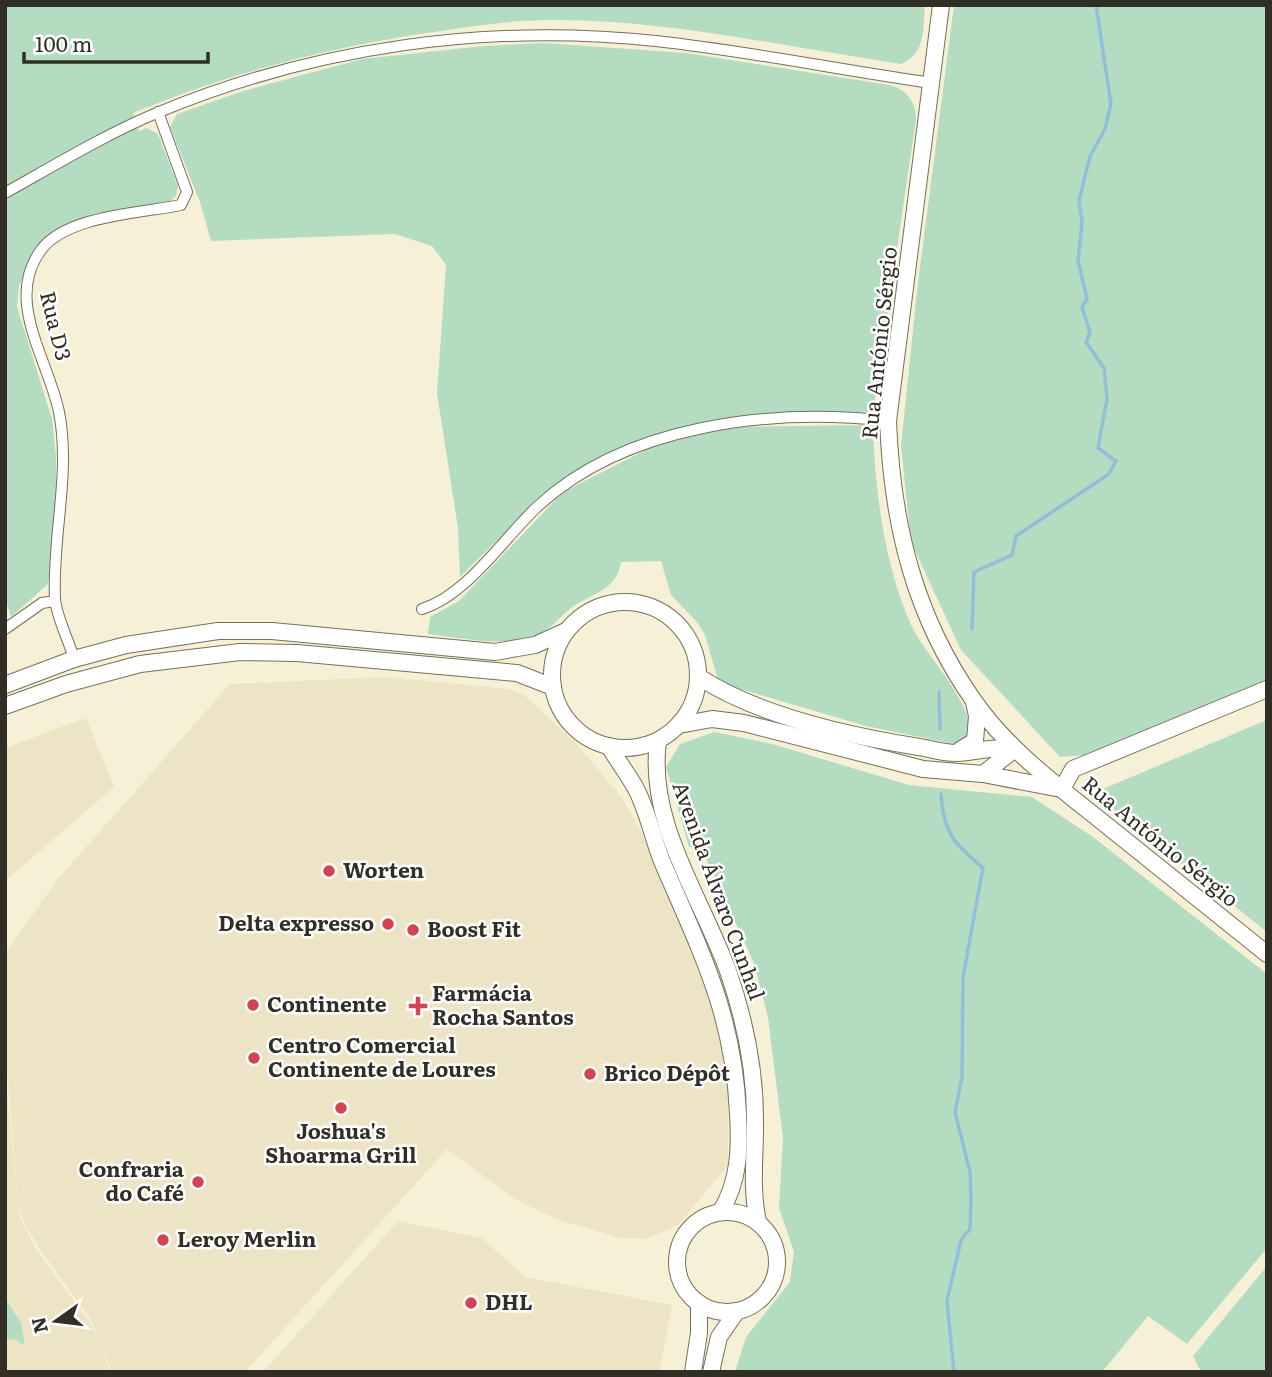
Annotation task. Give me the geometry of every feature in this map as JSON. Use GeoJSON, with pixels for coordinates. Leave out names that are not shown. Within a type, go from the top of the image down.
{"type":"FeatureCollection","features":[{"type":"Feature","properties":{"kind":"main road","name":"Rua António Sérgio"},"geometry":{"type":"LineString","coordinates":[[941,5],[888,421],[890,473],[898,530],[918,593],[943,648],[974,702],[1015,749],[1267,954]]}},
{"type":"Feature","properties":{"kind":"main road"},"geometry":{"type":"LineString","coordinates":[[608,603],[641,603],[665,612],[683,629],[695,652],[699,677],[690,710],[679,725],[658,741],[633,750],[609,746],[584,735],[572,725],[560,707],[553,687],[552,667],[566,631],[578,619],[608,603]]}},
{"type":"Feature","properties":{"kind":"main road"},"geometry":{"type":"LineString","coordinates":[[5,685],[74,659],[150,640],[218,631],[272,631],[495,652],[536,645],[566,631]]}},
{"type":"Feature","properties":{"kind":"main road"},"geometry":{"type":"LineString","coordinates":[[5,706],[66,684],[131,666],[191,655],[240,652],[297,653],[517,673],[553,687]]}},
{"type":"Feature","properties":{"kind":"main road"},"geometry":{"type":"LineString","coordinates":[[699,677],[724,693],[802,719],[893,743],[956,753],[999,746],[1015,749]]}},
{"type":"Feature","properties":{"kind":"main road"},"geometry":{"type":"LineString","coordinates":[[679,725],[712,719],[744,723],[923,769],[983,774],[1062,789],[1073,769],[1267,689]]}},
{"type":"Feature","properties":{"kind":"main road"},"geometry":{"type":"LineString","coordinates":[[956,753],[975,741],[977,716],[974,702]]}},
{"type":"Feature","properties":{"kind":"main road","name":"Avenida Álvaro Cunhal"},"geometry":{"type":"LineString","coordinates":[[658,741],[655,778],[664,816],[728,971],[747,1039],[755,1126],[752,1194],[758,1222]]}},
{"type":"Feature","properties":{"kind":"main road","name":"Avenida Álvaro Cunhal"},"geometry":{"type":"LineString","coordinates":[[609,746],[639,796],[657,851],[709,966],[726,1022],[737,1082],[738,1156],[733,1191],[721,1211]]}},
{"type":"Feature","properties":{"kind":"main road"},"geometry":{"type":"LineString","coordinates":[[983,774],[1015,749]]}},
{"type":"Feature","properties":{"kind":"main road"},"geometry":{"type":"LineString","coordinates":[[721,1211],[747,1215],[758,1222],[769,1234],[776,1249],[778,1265],[774,1281],[765,1295],[752,1306],[737,1311],[710,1309],[699,1303],[682,1283],[677,1254],[688,1230],[698,1221],[721,1211]]}},
{"type":"Feature","properties":{"kind":"main road"},"geometry":{"type":"LineString","coordinates":[[693,1372],[699,1333],[699,1303]]}},
{"type":"Feature","properties":{"kind":"main road"},"geometry":{"type":"LineString","coordinates":[[710,1372],[719,1337],[737,1311]]}},
{"type":"Feature","properties":{"kind":"street"},"geometry":{"type":"LineString","coordinates":[[5,193],[88,146],[159,112],[272,72],[357,52],[419,43],[521,35],[656,41],[932,83]]}},
{"type":"Feature","properties":{"kind":"street","name":"Rua D3"},"geometry":{"type":"LineString","coordinates":[[74,659],[55,601],[62,499],[58,411],[36,341],[25,284],[42,249],[56,237],[107,218],[181,205],[187,192],[159,112]]}},
{"type":"Feature","properties":{"kind":"street"},"geometry":{"type":"LineString","coordinates":[[422,609],[455,591],[561,485],[637,448],[707,426],[745,421],[888,421]]}},
{"type":"Feature","properties":{"kind":"street"},"geometry":{"type":"LineString","coordinates":[[5,629],[42,604],[55,601]]}},
{"type":"Feature","properties":{"kind":"shaded area"},"geometry":{"type":"Polygon","coordinates":[[[386,677],[508,689],[524,695],[577,744],[622,798],[671,884],[728,1054],[728,1165],[678,1225],[646,1239],[620,1238],[556,1219],[513,1198],[447,1149],[245,1372],[112,1372],[91,1320],[42,1252],[24,1223],[19,1207],[5,1048],[5,953],[58,879],[230,684],[386,677]]]}},
{"type":"Feature","properties":{"kind":"shaded area"},"geometry":{"type":"Polygon","coordinates":[[[86,718],[114,787],[5,881],[5,748],[86,718]]]}},
{"type":"Feature","properties":{"kind":"shaded area"},"geometry":{"type":"Polygon","coordinates":[[[5,1071],[20,1217],[34,1247],[88,1320],[100,1342],[110,1372],[5,1372],[5,1071]]]}},
{"type":"Feature","properties":{"kind":"shaded area"},"geometry":{"type":"Polygon","coordinates":[[[398,1221],[482,1238],[525,1277],[672,1305],[659,1372],[263,1372],[398,1221]]]}},
{"type":"Feature","properties":{"kind":"green space"},"geometry":{"type":"Polygon","coordinates":[[[5,5],[925,5],[922,40],[915,54],[901,64],[682,29],[593,21],[525,21],[413,35],[290,60],[211,84],[133,113],[139,131],[147,128],[158,134],[178,186],[176,196],[169,202],[117,211],[43,241],[32,255],[19,286],[17,307],[52,419],[56,456],[56,515],[51,573],[47,585],[11,617],[5,598],[5,5]]]}},
{"type":"Feature","properties":{"kind":"green space"},"geometry":{"type":"Polygon","coordinates":[[[954,5],[1267,5],[1267,680],[1088,755],[1060,757],[961,650],[911,542],[901,446],[917,291],[954,5]]]}},
{"type":"Feature","properties":{"kind":"green space"},"geometry":{"type":"Polygon","coordinates":[[[543,43],[686,53],[889,85],[900,89],[909,97],[916,119],[873,412],[741,416],[673,430],[640,442],[602,458],[552,486],[460,577],[458,528],[437,393],[446,265],[432,246],[395,234],[211,241],[200,202],[170,127],[177,114],[243,91],[362,59],[484,46],[543,43]]]}},
{"type":"Feature","properties":{"kind":"green space"},"geometry":{"type":"Polygon","coordinates":[[[873,425],[879,501],[894,577],[911,625],[963,706],[970,732],[966,739],[954,744],[866,726],[723,684],[718,680],[705,635],[697,622],[671,595],[661,561],[621,562],[611,584],[572,607],[549,628],[531,637],[487,641],[428,634],[430,617],[459,601],[563,492],[644,451],[684,436],[726,427],[873,425]]]}},
{"type":"Feature","properties":{"kind":"green space"},"geometry":{"type":"Polygon","coordinates":[[[1267,720],[1267,932],[1098,797],[1098,791],[1267,720]]]}},
{"type":"Feature","properties":{"kind":"green space"},"geometry":{"type":"Polygon","coordinates":[[[714,732],[772,744],[909,785],[1032,797],[1093,837],[1267,974],[1267,1248],[1187,1344],[1148,1316],[1102,1372],[735,1372],[746,1337],[790,1282],[794,1252],[779,1208],[783,1138],[768,1017],[754,963],[701,848],[689,847],[666,767],[680,744],[714,732]]]}},
{"type":"Feature","properties":{"kind":"green space"},"geometry":{"type":"Polygon","coordinates":[[[1267,1266],[1267,1372],[1201,1372],[1193,1356],[1267,1266]]]}},
{"type":"Feature","properties":{"kind":"green space"},"geometry":{"type":"Polygon","coordinates":[[[5,1298],[21,1323],[25,1346],[17,1340],[5,1339],[5,1298]]]}},
{"type":"Feature","properties":{"kind":"waterway"},"geometry":{"type":"LineString","coordinates":[[972,629],[974,572],[1012,555],[1016,536],[1109,474],[1116,461],[1098,448],[1107,399],[1104,368],[1086,342],[1090,332],[1082,307],[1087,299],[1078,261],[1082,222],[1079,201],[1090,156],[1105,129],[1111,104],[1096,5]]}},
{"type":"Feature","properties":{"kind":"waterway"},"geometry":{"type":"LineString","coordinates":[[939,692],[940,729]]}},
{"type":"Feature","properties":{"kind":"waterway"},"geometry":{"type":"LineString","coordinates":[[941,794],[942,808],[952,836],[983,868],[963,977],[962,1077],[955,1112],[970,1172],[971,1199],[970,1229],[961,1240],[947,1301],[954,1372]]}},
{"type":"Feature","properties":{"kind":"place","name":"Worten"},"geometry":{"type":"Point","coordinates":[329,871]}},
{"type":"Feature","properties":{"kind":"place","name":"Delta expresso"},"geometry":{"type":"Point","coordinates":[388,924]}},
{"type":"Feature","properties":{"kind":"place","name":"Boost Fit"},"geometry":{"type":"Point","coordinates":[413,930]}},
{"type":"Feature","properties":{"kind":"place","name":"Continente"},"geometry":{"type":"Point","coordinates":[253,1005]}},
{"type":"Feature","properties":{"kind":"place","name":"Farmácia Rocha Santos"},"geometry":{"type":"Point","coordinates":[418,1006]}},
{"type":"Feature","properties":{"kind":"place","name":"Centro Comercial Continente de Loures"},"geometry":{"type":"Point","coordinates":[254,1058]}},
{"type":"Feature","properties":{"kind":"place","name":"Brico Dépôt"},"geometry":{"type":"Point","coordinates":[590,1074]}},
{"type":"Feature","properties":{"kind":"place","name":"Joshua's Shoarma Grill"},"geometry":{"type":"Point","coordinates":[341,1108]}},
{"type":"Feature","properties":{"kind":"place","name":"Confraria do Café"},"geometry":{"type":"Point","coordinates":[198,1182]}},
{"type":"Feature","properties":{"kind":"place","name":"Leroy Merlin"},"geometry":{"type":"Point","coordinates":[163,1240]}},
{"type":"Feature","properties":{"kind":"place","name":"DHL"},"geometry":{"type":"Point","coordinates":[471,1303]}}]}
